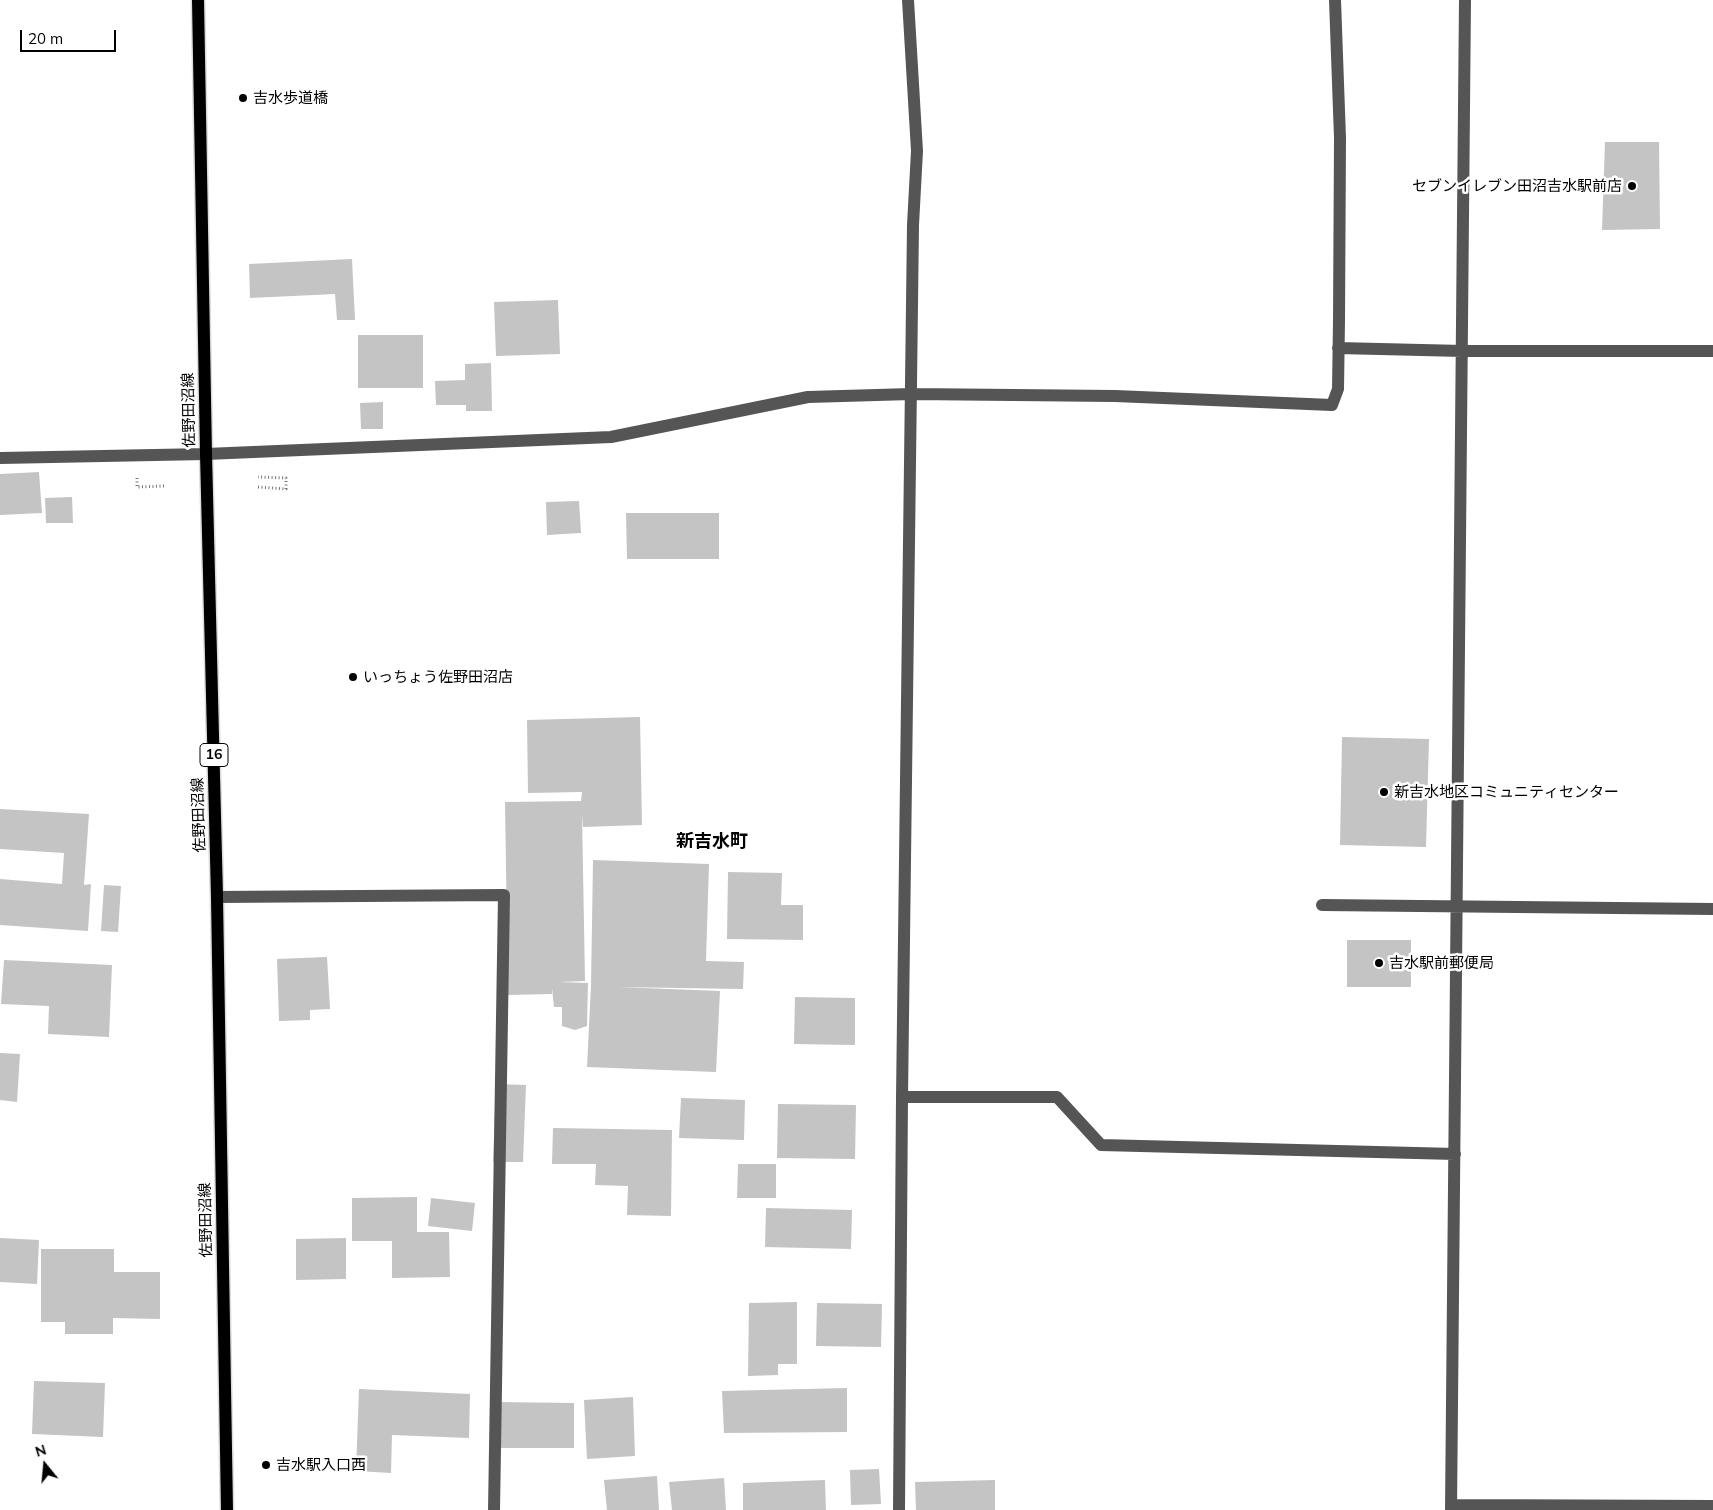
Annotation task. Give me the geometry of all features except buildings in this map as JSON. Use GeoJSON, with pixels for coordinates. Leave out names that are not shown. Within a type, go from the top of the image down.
{"type":"FeatureCollection","features":[{"type":"Feature","properties":{"kind":"main road","name":"佐野田沼線"},"geometry":{"type":"LineString","coordinates":[[198,0],[206,454],[217,897],[227,1510]]}},
{"type":"Feature","properties":{"kind":"street"},"geometry":{"type":"LineString","coordinates":[[899,1510],[913,225],[917,151],[908,0]]}},
{"type":"Feature","properties":{"kind":"street"},"geometry":{"type":"LineString","coordinates":[[0,458],[206,454],[611,437],[808,397],[911,394],[1115,396],[1332,405],[1338,389],[1340,138],[1335,0]]}},
{"type":"Feature","properties":{"kind":"street"},"geometry":{"type":"LineString","coordinates":[[1465,0],[1451,1508],[1713,1506]]}},
{"type":"Feature","properties":{"kind":"street"},"geometry":{"type":"LineString","coordinates":[[1338,348],[1463,352],[1713,351]]}},
{"type":"Feature","properties":{"kind":"street"},"geometry":{"type":"LineString","coordinates":[[217,897],[504,895],[494,1510]]}},
{"type":"Feature","properties":{"kind":"street"},"geometry":{"type":"LineString","coordinates":[[1322,906],[1713,910]]}},
{"type":"Feature","properties":{"kind":"street"},"geometry":{"type":"LineString","coordinates":[[902,1097],[1057,1097],[1101,1146],[1455,1154]]}},
{"type":"Feature","properties":{"kind":"path"},"geometry":{"type":"LineString","coordinates":[[145,476],[137,476],[137,486],[165,486]]}},
{"type":"Feature","properties":{"kind":"path"},"geometry":{"type":"LineString","coordinates":[[256,477],[286,478],[286,489],[258,487]]}},
{"type":"Feature","properties":{"kind":"place","name":"吉水歩道橋"},"geometry":{"type":"Point","coordinates":[243,98]}},
{"type":"Feature","properties":{"kind":"place","name":"セブンイレブン田沼吉水駅前店"},"geometry":{"type":"Point","coordinates":[1632,186]}},
{"type":"Feature","properties":{"kind":"place","name":"いっちょう佐野田沼店"},"geometry":{"type":"Point","coordinates":[353,677]}},
{"type":"Feature","properties":{"kind":"place","name":"新吉水地区コミュニティセンター"},"geometry":{"type":"Point","coordinates":[1384,792]}},
{"type":"Feature","properties":{"kind":"place","name":"吉水駅前郵便局"},"geometry":{"type":"Point","coordinates":[1379,963]}},
{"type":"Feature","properties":{"kind":"place","name":"吉水駅入口西"},"geometry":{"type":"Point","coordinates":[266,1465]}},
{"type":"Feature","properties":{"kind":"district","name":"新吉水町"},"geometry":{"type":"Point","coordinates":[712,842]}}]}
